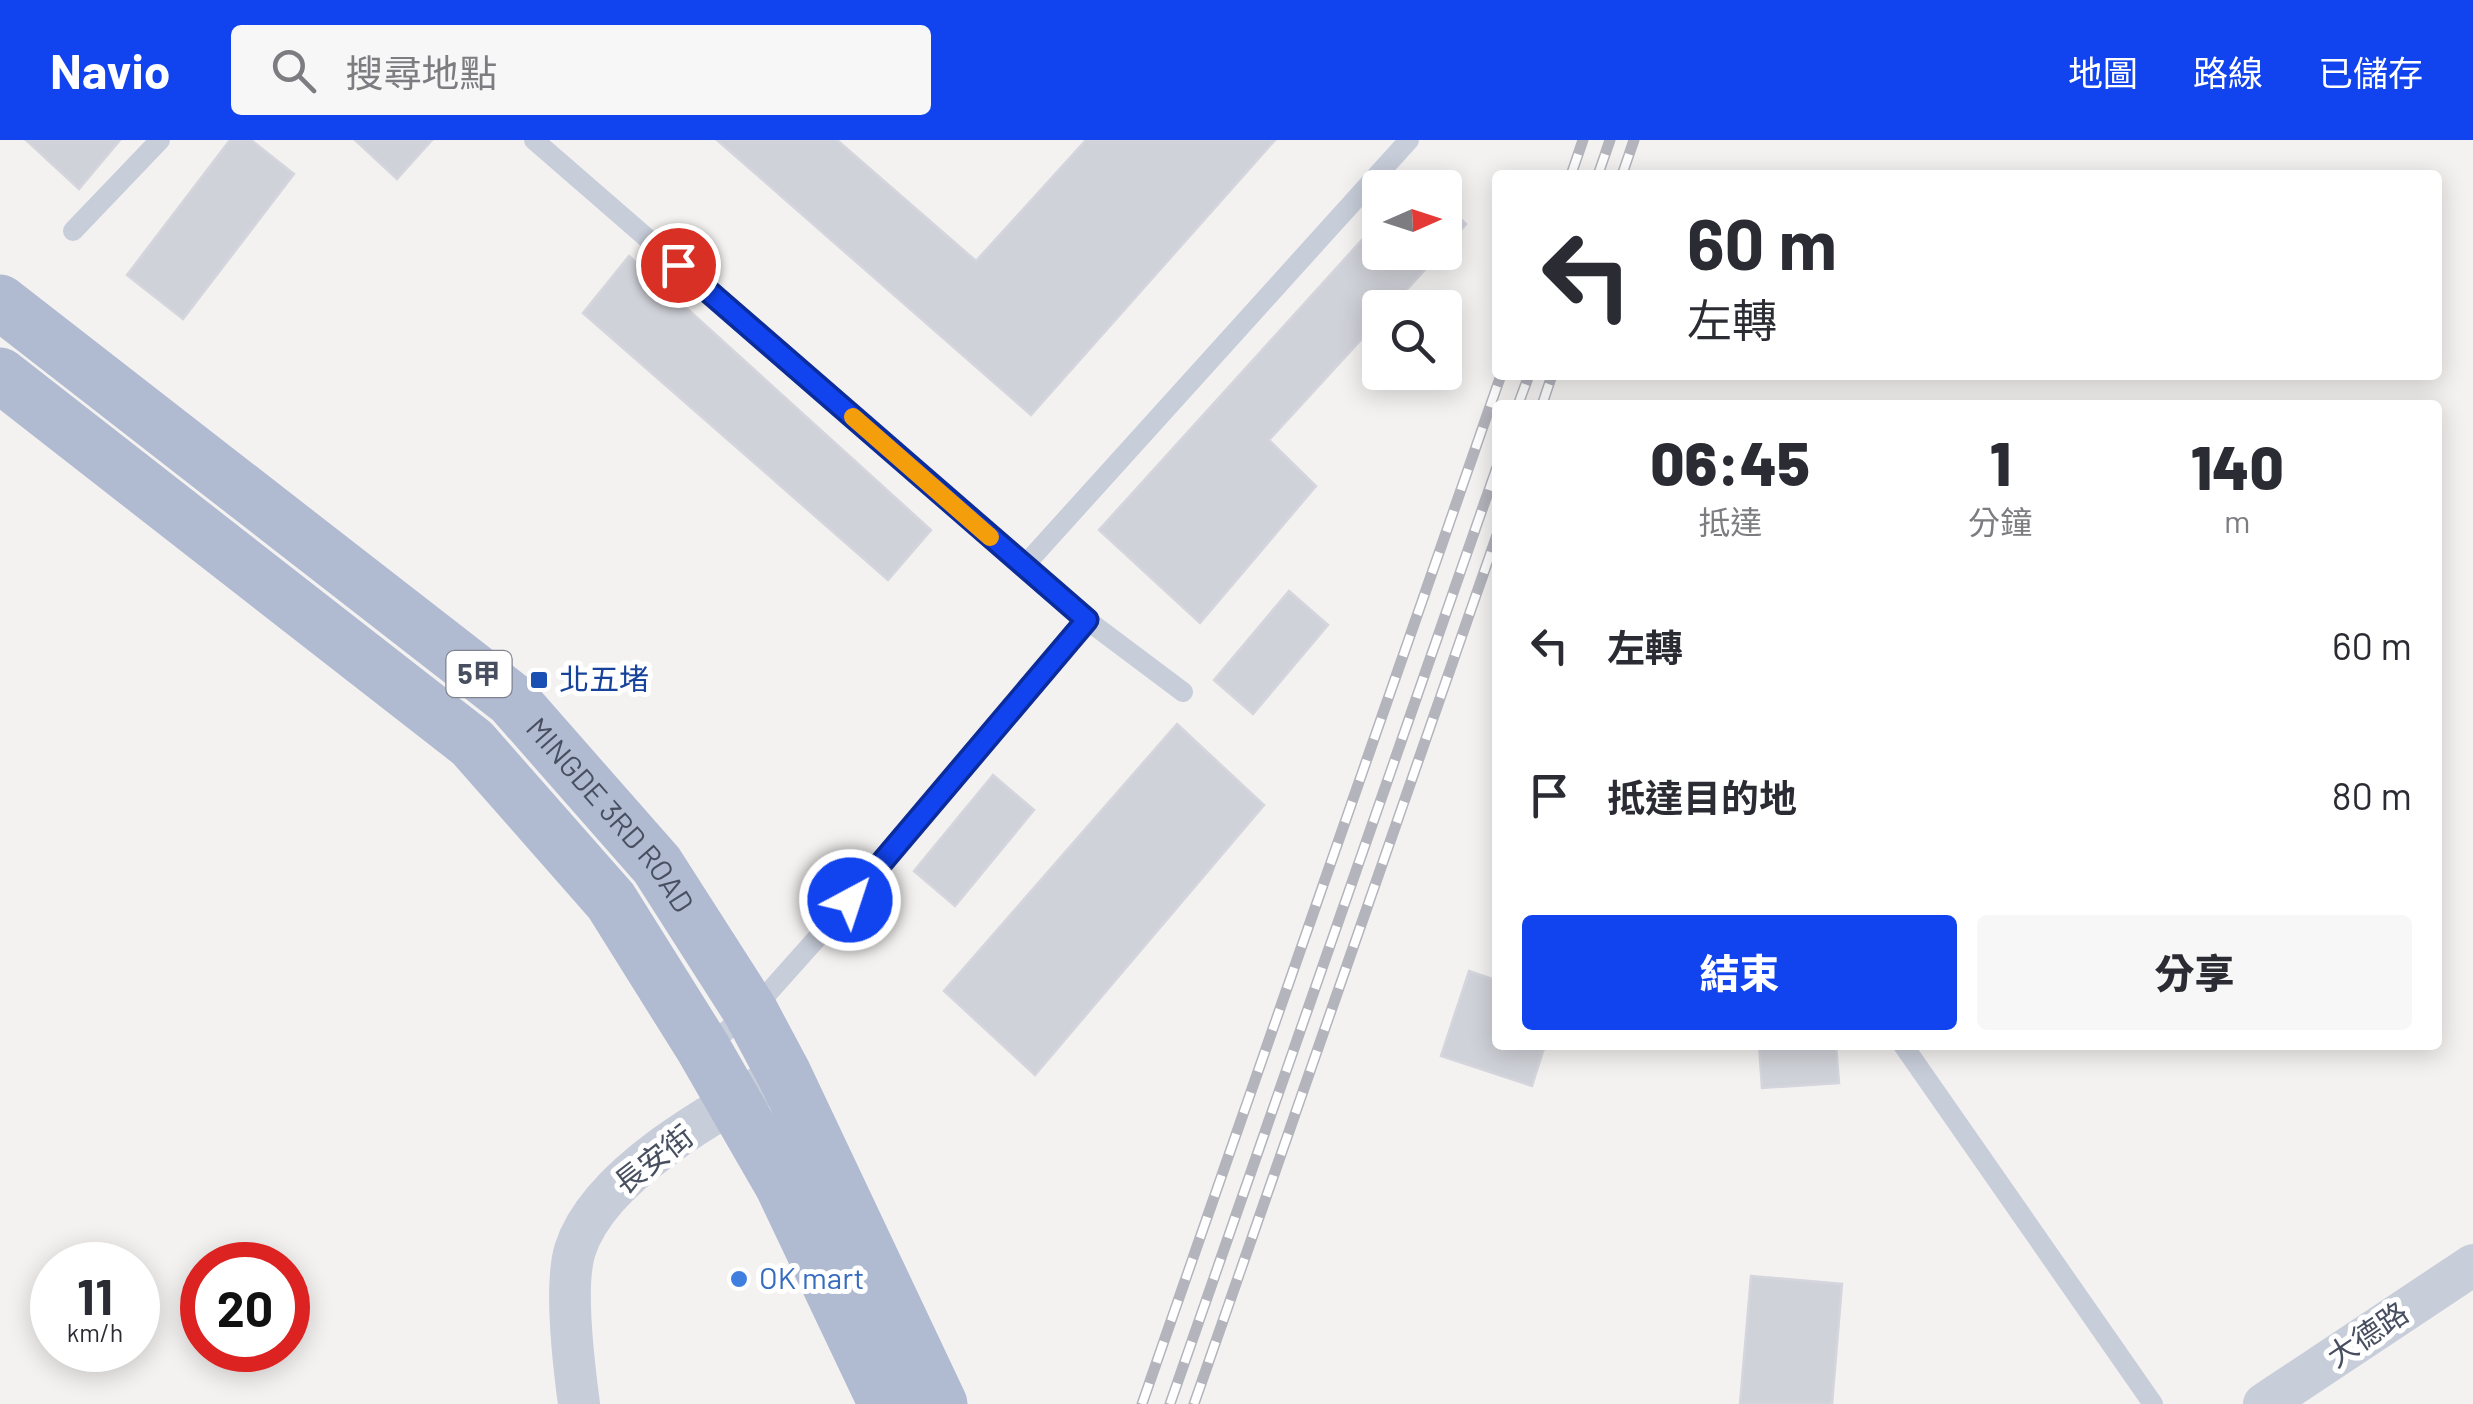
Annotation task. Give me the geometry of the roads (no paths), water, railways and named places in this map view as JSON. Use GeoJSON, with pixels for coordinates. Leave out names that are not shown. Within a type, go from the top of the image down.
{"type":"FeatureCollection","features":[{"type":"Feature","properties":{"kind":"main road","name":"MINGDE 3RD ROAD"},"geometry":{"type":"LineString","coordinates":[[0,302],[512,700],[657,865],[751,1012],[784,1074],[805,1174],[886,1404]]}},
{"type":"Feature","properties":{"kind":"main road","name":"MINGDE 3RD ROAD"},"geometry":{"type":"LineString","coordinates":[[0,375],[472,744],[611,901],[733,1101],[805,1174],[940,1404]]}},
{"type":"Feature","properties":{"kind":"street","name":"長安街"},"geometry":{"type":"LineString","coordinates":[[580,1404],[570,1345],[575,1250],[616,1182],[733,1101],[784,1074]]}},
{"type":"Feature","properties":{"kind":"street","name":"大德路"},"geometry":{"type":"LineString","coordinates":[[2264,1404],[2473,1265]]}},
{"type":"Feature","properties":{"kind":"lane"},"geometry":{"type":"LineString","coordinates":[[73,231],[160,140]]}},
{"type":"Feature","properties":{"kind":"lane"},"geometry":{"type":"LineString","coordinates":[[534,140],[1087,620],[1183,692]]}},
{"type":"Feature","properties":{"kind":"lane"},"geometry":{"type":"LineString","coordinates":[[1024,566],[1409,140]]}},
{"type":"Feature","properties":{"kind":"lane"},"geometry":{"type":"LineString","coordinates":[[704,1048],[751,1012],[1087,620]]}},
{"type":"Feature","properties":{"kind":"lane"},"geometry":{"type":"LineString","coordinates":[[1906,1050],[2153,1404]]}},
{"type":"Feature","properties":{"kind":"railway"},"geometry":{"type":"LineString","coordinates":[[1573,170],[1583,140]]}},
{"type":"Feature","properties":{"kind":"railway"},"geometry":{"type":"LineString","coordinates":[[1600,170],[1610,140]]}},
{"type":"Feature","properties":{"kind":"railway"},"geometry":{"type":"LineString","coordinates":[[1624,170],[1634,140]]}},
{"type":"Feature","properties":{"kind":"railway"},"geometry":{"type":"LineString","coordinates":[[1492,400],[1499,380]]}},
{"type":"Feature","properties":{"kind":"railway"},"geometry":{"type":"LineString","coordinates":[[1520,400],[1527,380]]}},
{"type":"Feature","properties":{"kind":"railway"},"geometry":{"type":"LineString","coordinates":[[1544,400],[1550,380]]}},
{"type":"Feature","properties":{"kind":"railway"},"geometry":{"type":"LineString","coordinates":[[1142,1404],[1492,401]]}},
{"type":"Feature","properties":{"kind":"railway"},"geometry":{"type":"LineString","coordinates":[[1170,1404],[1492,481]]}},
{"type":"Feature","properties":{"kind":"railway"},"geometry":{"type":"LineString","coordinates":[[1194,1404],[1492,549]]}},
{"type":"Feature","properties":{"kind":"place","name":"北五堵"},"geometry":{"type":"Point","coordinates":[539,680]}},
{"type":"Feature","properties":{"kind":"place","name":"OK mart"},"geometry":{"type":"Point","coordinates":[739,1279]}}]}
